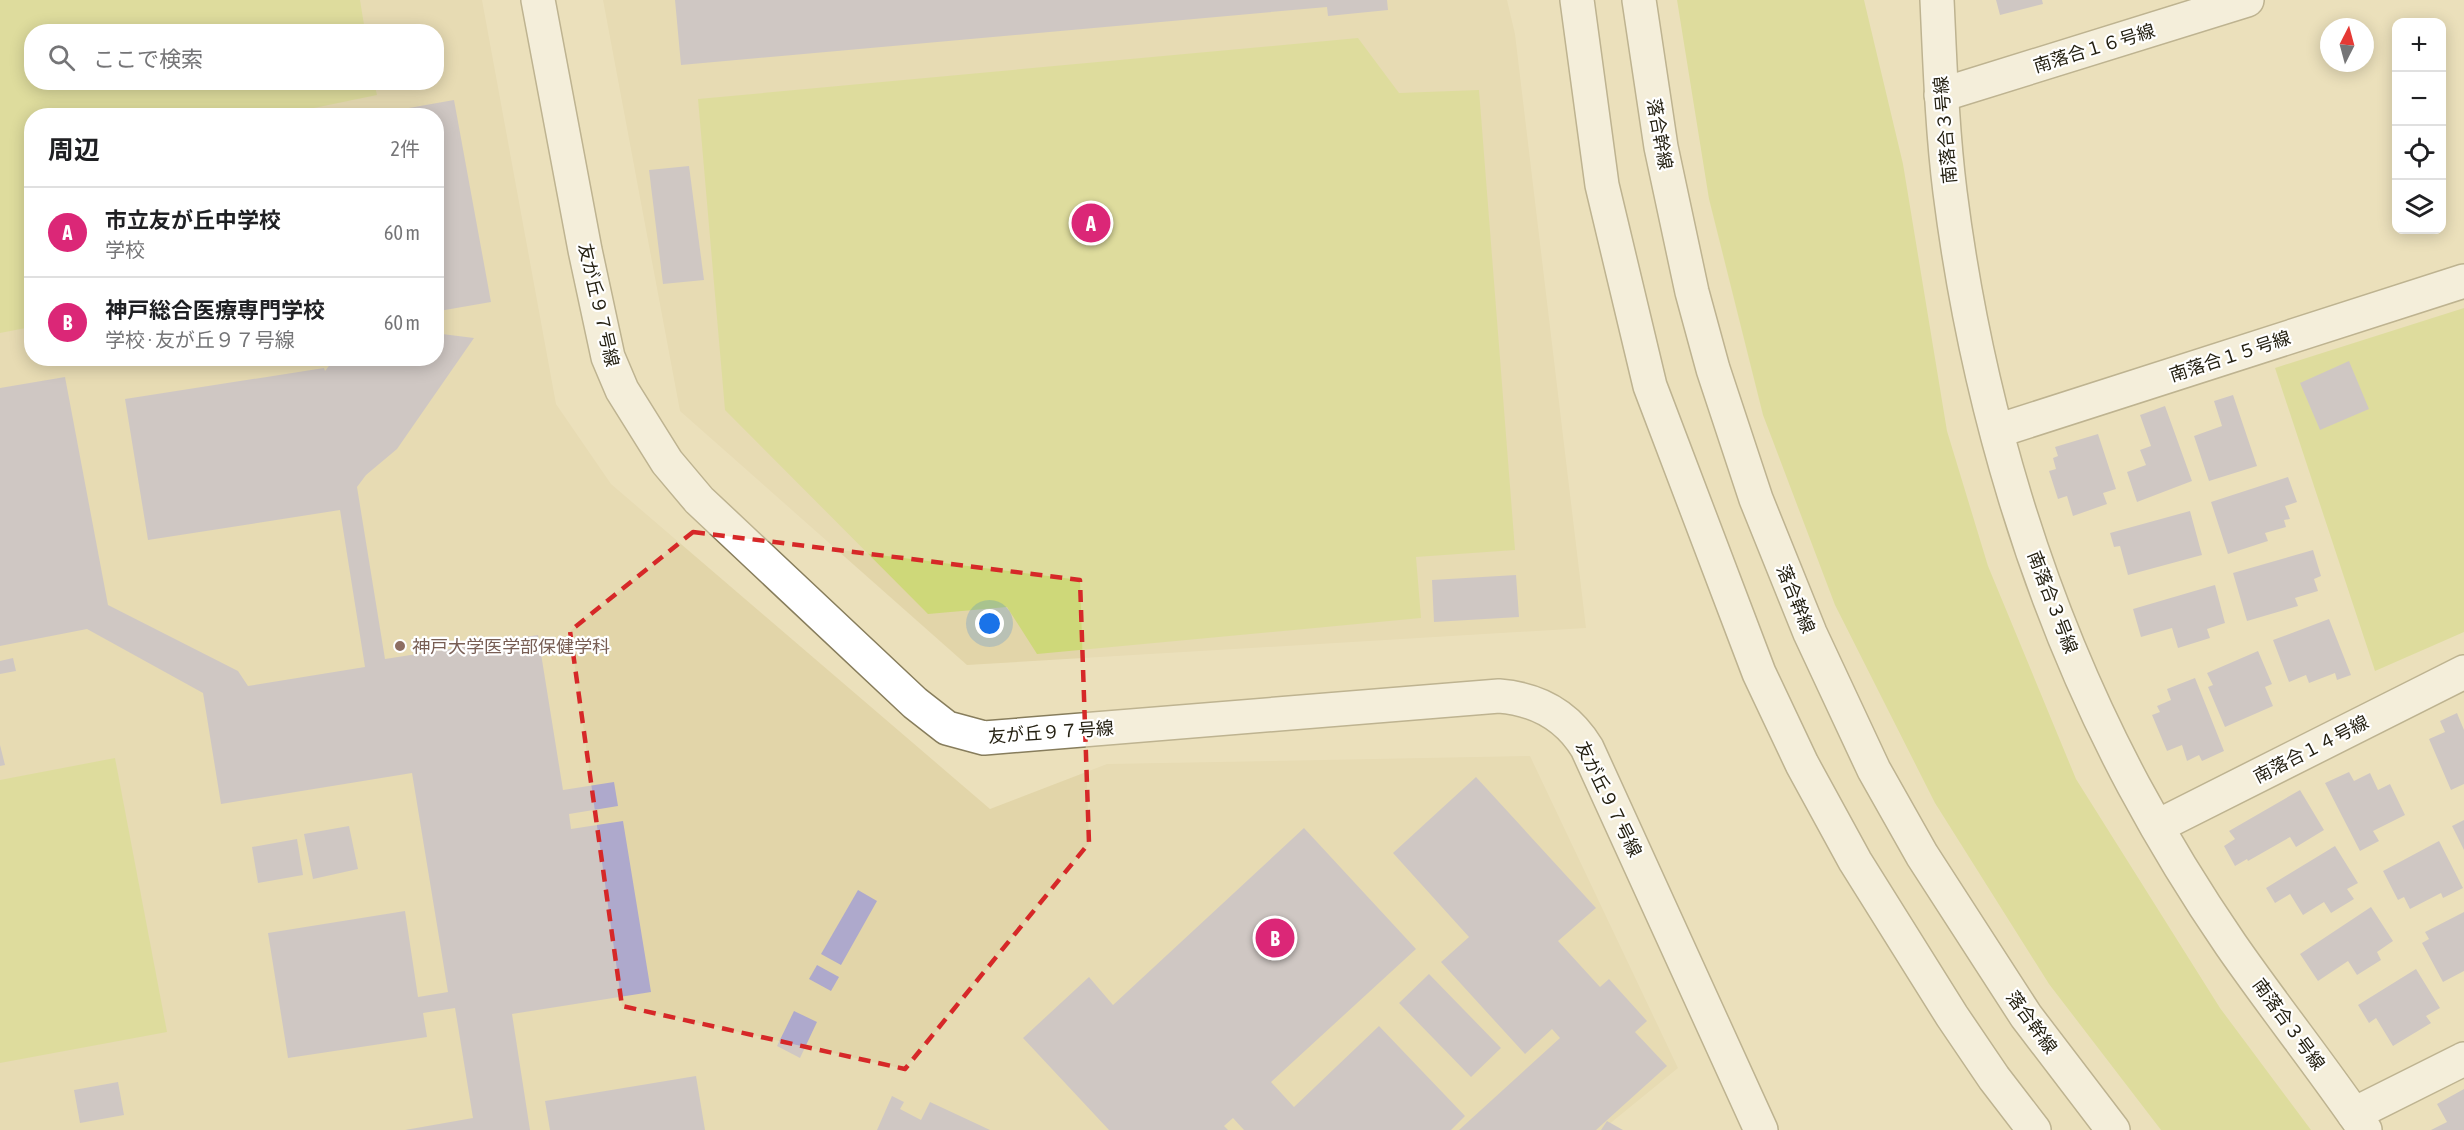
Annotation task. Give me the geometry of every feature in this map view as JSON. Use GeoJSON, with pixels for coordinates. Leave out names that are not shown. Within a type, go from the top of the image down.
{"type":"FeatureCollection","features":[{"type":"Feature","properties":{"kind":"street","name":"友が丘９７号線"},"geometry":{"type":"LineString","coordinates":[[538,0],[587,261],[608,357],[622,390],[667,462],[699,500],[915,703],[947,728],[984,738],[1498,696],[1519,698],[1540,705],[1567,723],[1587,748],[1761,1130]]}},
{"type":"Feature","properties":{"kind":"street"},"geometry":{"type":"LineString","coordinates":[[1577,0],[1602,185],[1650,386],[1759,673],[1802,764],[1856,861],[1952,1016],[1994,1078],[2034,1130]]}},
{"type":"Feature","properties":{"kind":"street","name":"落合幹線"},"geometry":{"type":"LineString","coordinates":[[1639,0],[1661,147],[1692,292],[1713,369],[1756,499],[1810,633],[1874,770],[1922,855],[2026,1016],[2113,1130]]}},
{"type":"Feature","properties":{"kind":"street","name":"南落合３号線"},"geometry":{"type":"LineString","coordinates":[[1937,0],[1941,95],[1950,193],[1975,339],[1997,431],[2033,551],[2072,656],[2134,785],[2230,943],[2360,1122]]}},
{"type":"Feature","properties":{"kind":"street","name":"南落合１６号線"},"geometry":{"type":"LineString","coordinates":[[1941,95],[2247,0]]}},
{"type":"Feature","properties":{"kind":"street","name":"南落合１５号線"},"geometry":{"type":"LineString","coordinates":[[1997,431],[2464,281]]}},
{"type":"Feature","properties":{"kind":"street","name":"南落合１４号線"},"geometry":{"type":"LineString","coordinates":[[2158,826],[2464,672]]}},
{"type":"Feature","properties":{"kind":"street"},"geometry":{"type":"LineString","coordinates":[[2360,1122],[2464,1059]]}},
{"type":"Feature","properties":{"kind":"highlighted area"},"geometry":{"type":"Polygon","coordinates":[[[693,532],[1080,580],[1089,843],[905,1069],[622,1006],[570,631],[693,532]]]}},
{"type":"Feature","properties":{"kind":"shaded area","name":"神戸大学医学部保健学科"},"geometry":{"type":"Polygon","coordinates":[[[0,0],[482,0],[556,404],[611,484],[990,809],[1107,764],[1530,756],[1678,1068],[1602,1130],[0,1130],[0,0]]]}},
{"type":"Feature","properties":{"kind":"shaded area"},"geometry":{"type":"Polygon","coordinates":[[[603,0],[1507,0],[1515,34],[1586,628],[967,665],[680,411],[603,0]]]}},
{"type":"Feature","properties":{"kind":"green space"},"geometry":{"type":"Polygon","coordinates":[[[0,0],[360,0],[364,24],[24,24],[24,90],[376,90],[377,95],[314,108],[24,108],[24,328],[0,333],[0,0]]]}},
{"type":"Feature","properties":{"kind":"green space"},"geometry":{"type":"Polygon","coordinates":[[[1677,0],[1864,0],[1903,164],[1947,431],[1988,566],[2076,779],[2220,1008],[2311,1130],[2161,1130],[2049,984],[1935,803],[1835,605],[1763,415],[1709,199],[1677,0]]]}},
{"type":"Feature","properties":{"kind":"green space"},"geometry":{"type":"Polygon","coordinates":[[[1358,38],[1399,93],[1479,90],[1515,550],[1416,557],[1421,618],[1037,654],[1007,607],[928,614],[725,410],[698,99],[1358,38]]]}},
{"type":"Feature","properties":{"kind":"green space"},"geometry":{"type":"Polygon","coordinates":[[[2464,308],[2464,632],[2375,671],[2275,368],[2464,308]]]}},
{"type":"Feature","properties":{"kind":"green space"},"geometry":{"type":"Polygon","coordinates":[[[115,758],[167,1032],[0,1063],[0,780],[115,758]]]}},
{"type":"Feature","properties":{"kind":"building"},"geometry":{"type":"Polygon","coordinates":[[[675,0],[1387,0],[1388,10],[1328,16],[1327,7],[681,65],[675,0]]]}},
{"type":"Feature","properties":{"kind":"building"},"geometry":{"type":"Polygon","coordinates":[[[1996,0],[2042,0],[2043,4],[2000,15],[1996,0]]]}},
{"type":"Feature","properties":{"kind":"building"},"geometry":{"type":"Polygon","coordinates":[[[454,100],[491,302],[444,310],[444,108],[409,108],[454,100]]]}},
{"type":"Feature","properties":{"kind":"building"},"geometry":{"type":"Polygon","coordinates":[[[689,166],[704,280],[663,284],[649,170],[689,166]]]}},
{"type":"Feature","properties":{"kind":"building"},"geometry":{"type":"Polygon","coordinates":[[[444,334],[474,338],[397,449],[366,475],[357,487],[385,659],[538,635],[563,790],[614,782],[618,806],[569,814],[571,829],[623,821],[651,992],[512,1014],[530,1130],[405,1130],[473,1118],[455,1008],[423,1013],[427,1037],[288,1058],[268,933],[405,911],[418,997],[448,992],[412,773],[221,804],[203,693],[87,629],[0,646],[0,388],[65,377],[108,605],[238,671],[248,686],[365,667],[340,510],[148,540],[125,399],[324,368],[325,371],[329,366],[444,366],[444,334]]]}},
{"type":"Feature","properties":{"kind":"building"},"geometry":{"type":"Polygon","coordinates":[[[2349,361],[2369,409],[2320,430],[2300,383],[2349,361]]]}},
{"type":"Feature","properties":{"kind":"building"},"geometry":{"type":"Polygon","coordinates":[[[2233,395],[2257,466],[2209,481],[2194,436],[2222,426],[2214,401],[2233,395]]]}},
{"type":"Feature","properties":{"kind":"building"},"geometry":{"type":"Polygon","coordinates":[[[2165,406],[2192,481],[2137,502],[2127,472],[2146,465],[2140,450],[2151,446],[2140,415],[2165,406]]]}},
{"type":"Feature","properties":{"kind":"building"},"geometry":{"type":"Polygon","coordinates":[[[2098,434],[2116,489],[2103,493],[2107,504],[2073,516],[2067,496],[2058,499],[2049,471],[2056,469],[2053,458],[2058,456],[2055,447],[2098,434]]]}},
{"type":"Feature","properties":{"kind":"building"},"geometry":{"type":"Polygon","coordinates":[[[2288,477],[2297,502],[2285,506],[2290,519],[2284,520],[2286,527],[2265,533],[2268,541],[2228,554],[2211,502],[2288,477]]]}},
{"type":"Feature","properties":{"kind":"building"},"geometry":{"type":"Polygon","coordinates":[[[2190,511],[2202,555],[2128,575],[2120,546],[2114,547],[2110,533],[2190,511]]]}},
{"type":"Feature","properties":{"kind":"building"},"geometry":{"type":"Polygon","coordinates":[[[2313,550],[2321,576],[2314,579],[2318,591],[2295,598],[2298,606],[2247,621],[2233,573],[2313,550]]]}},
{"type":"Feature","properties":{"kind":"building"},"geometry":{"type":"Polygon","coordinates":[[[1516,575],[1519,617],[1434,622],[1432,580],[1516,575]]]}},
{"type":"Feature","properties":{"kind":"building"},"geometry":{"type":"Polygon","coordinates":[[[2215,585],[2225,623],[2207,629],[2210,638],[2178,648],[2172,628],[2141,637],[2133,609],[2215,585]]]}},
{"type":"Feature","properties":{"kind":"building"},"geometry":{"type":"Polygon","coordinates":[[[2329,619],[2351,675],[2337,680],[2335,673],[2309,683],[2306,675],[2289,682],[2273,640],[2329,619]]]}},
{"type":"Feature","properties":{"kind":"building"},"geometry":{"type":"Polygon","coordinates":[[[2258,651],[2272,684],[2265,687],[2273,706],[2225,727],[2208,687],[2213,685],[2207,673],[2258,651]]]}},
{"type":"Feature","properties":{"kind":"building"},"geometry":{"type":"Polygon","coordinates":[[[13,658],[16,671],[0,674],[0,661],[13,658]]]}},
{"type":"Feature","properties":{"kind":"building"},"geometry":{"type":"Polygon","coordinates":[[[2195,678],[2224,751],[2202,761],[2199,755],[2187,761],[2182,745],[2167,751],[2152,715],[2160,712],[2157,706],[2171,700],[2167,689],[2195,678]]]}},
{"type":"Feature","properties":{"kind":"building"},"geometry":{"type":"Polygon","coordinates":[[[2457,713],[2464,730],[2464,784],[2451,790],[2429,739],[2445,732],[2440,721],[2457,713]]]}},
{"type":"Feature","properties":{"kind":"building"},"geometry":{"type":"Polygon","coordinates":[[[0,745],[5,765],[0,766],[0,745]]]}},
{"type":"Feature","properties":{"kind":"building"},"geometry":{"type":"Polygon","coordinates":[[[2349,772],[2354,781],[2370,773],[2378,790],[2390,784],[2405,815],[2373,831],[2379,841],[2360,851],[2325,783],[2349,772]]]}},
{"type":"Feature","properties":{"kind":"building"},"geometry":{"type":"Polygon","coordinates":[[[1476,777],[1596,908],[1558,941],[1600,987],[1609,979],[1647,1021],[1635,1032],[1667,1066],[1596,1130],[1459,1130],[1560,1038],[1552,1029],[1525,1054],[1441,962],[1469,937],[1393,853],[1476,777]]]}},
{"type":"Feature","properties":{"kind":"building"},"geometry":{"type":"Polygon","coordinates":[[[2300,790],[2324,830],[2296,847],[2290,837],[2235,866],[2224,846],[2235,839],[2229,831],[2300,790]]]}},
{"type":"Feature","properties":{"kind":"building"},"geometry":{"type":"Polygon","coordinates":[[[2464,820],[2464,850],[2452,826],[2464,820]]]}},
{"type":"Feature","properties":{"kind":"building"},"geometry":{"type":"Polygon","coordinates":[[[349,826],[358,869],[313,879],[304,834],[349,826]]]}},
{"type":"Feature","properties":{"kind":"building"},"geometry":{"type":"Polygon","coordinates":[[[1304,828],[1416,949],[1271,1082],[1294,1107],[1379,1026],[1465,1116],[1451,1130],[1244,1130],[1233,1118],[1224,1126],[1228,1130],[1109,1130],[1023,1038],[1089,977],[1113,1005],[1304,828]]]}},
{"type":"Feature","properties":{"kind":"building"},"geometry":{"type":"Polygon","coordinates":[[[297,839],[303,875],[258,883],[252,847],[297,839]]]}},
{"type":"Feature","properties":{"kind":"building"},"geometry":{"type":"Polygon","coordinates":[[[2439,841],[2463,888],[2443,898],[2441,893],[2410,909],[2404,897],[2398,900],[2383,871],[2439,841]]]}},
{"type":"Feature","properties":{"kind":"building"},"geometry":{"type":"Polygon","coordinates":[[[2335,846],[2358,883],[2347,889],[2354,899],[2331,913],[2324,902],[2303,915],[2290,894],[2275,903],[2266,888],[2335,846]]]}},
{"type":"Feature","properties":{"kind":"building"},"geometry":{"type":"Polygon","coordinates":[[[858,890],[877,901],[841,965],[821,954],[858,890]]]}},
{"type":"Feature","properties":{"kind":"building"},"geometry":{"type":"Polygon","coordinates":[[[2371,907],[2393,941],[2377,952],[2381,960],[2357,975],[2348,961],[2318,981],[2300,954],[2371,907]]]}},
{"type":"Feature","properties":{"kind":"building"},"geometry":{"type":"Polygon","coordinates":[[[2464,912],[2464,971],[2443,982],[2422,943],[2429,939],[2425,932],[2464,912]]]}},
{"type":"Feature","properties":{"kind":"building"},"geometry":{"type":"Polygon","coordinates":[[[817,965],[839,977],[831,991],[809,979],[817,965]]]}},
{"type":"Feature","properties":{"kind":"building"},"geometry":{"type":"Polygon","coordinates":[[[2416,969],[2440,1008],[2426,1016],[2431,1023],[2393,1046],[2376,1018],[2369,1023],[2358,1005],[2416,969]]]}},
{"type":"Feature","properties":{"kind":"building"},"geometry":{"type":"Polygon","coordinates":[[[1429,974],[1501,1048],[1471,1077],[1399,1003],[1429,974]]]}},
{"type":"Feature","properties":{"kind":"building"},"geometry":{"type":"Polygon","coordinates":[[[794,1011],[817,1022],[800,1058],[777,1046],[794,1011]]]}},
{"type":"Feature","properties":{"kind":"building"},"geometry":{"type":"Polygon","coordinates":[[[696,1076],[705,1130],[550,1130],[545,1101],[696,1076]]]}},
{"type":"Feature","properties":{"kind":"building"},"geometry":{"type":"Polygon","coordinates":[[[118,1082],[124,1115],[80,1123],[74,1090],[118,1082]]]}},
{"type":"Feature","properties":{"kind":"building"},"geometry":{"type":"Polygon","coordinates":[[[2464,1089],[2464,1130],[2431,1130],[2447,1122],[2437,1104],[2464,1089]]]}},
{"type":"Feature","properties":{"kind":"building"},"geometry":{"type":"Polygon","coordinates":[[[892,1096],[904,1102],[900,1109],[921,1120],[930,1102],[990,1130],[877,1130],[892,1096]]]}},
{"type":"Feature","properties":{"kind":"building"},"geometry":{"type":"Polygon","coordinates":[[[1607,1121],[1623,1130],[1601,1130],[1607,1121]]]}},
{"type":"Feature","properties":{"kind":"place","name":"市立友が丘中学校"},"geometry":{"type":"Point","coordinates":[1091,223]}},
{"type":"Feature","properties":{"kind":"place","name":"神戸大学医学部保健学科"},"geometry":{"type":"Point","coordinates":[400,646]}},
{"type":"Feature","properties":{"kind":"place","name":"神戸総合医療専門学校"},"geometry":{"type":"Point","coordinates":[1275,938]}}]}
